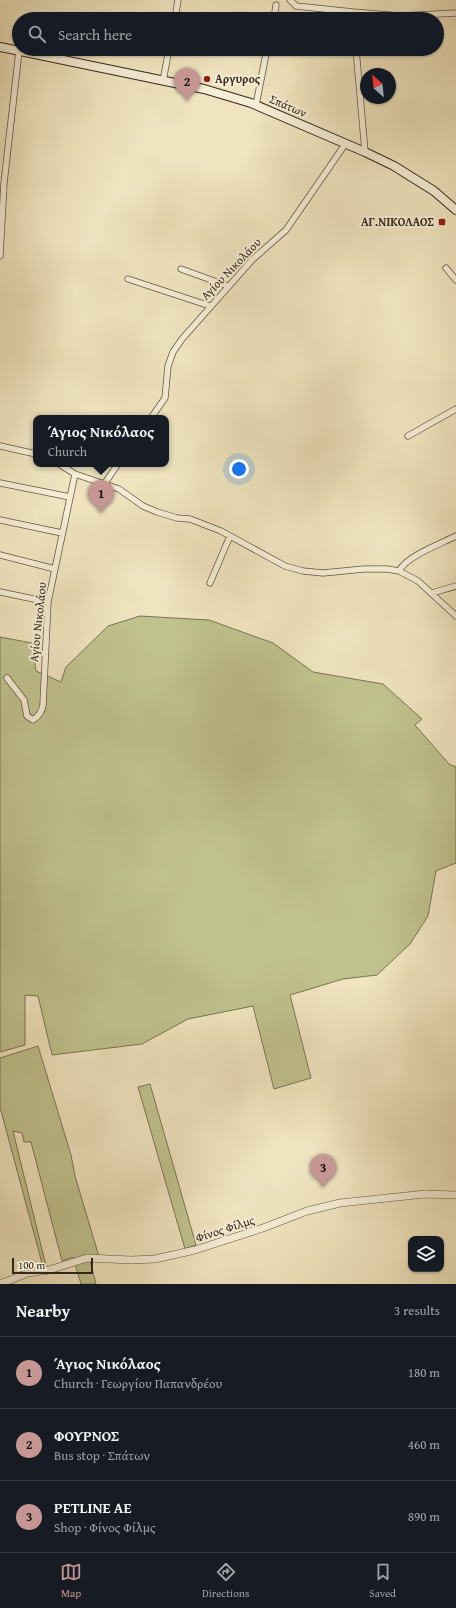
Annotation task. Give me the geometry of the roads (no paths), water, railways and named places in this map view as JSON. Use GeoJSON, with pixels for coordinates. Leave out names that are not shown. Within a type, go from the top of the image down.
{"type":"FeatureCollection","features":[{"type":"Feature","properties":{"kind":"main road","name":"Σπάτων"},"geometry":{"type":"LineString","coordinates":[[0,47],[12,50]]}},
{"type":"Feature","properties":{"kind":"main road","name":"Σπάτων"},"geometry":{"type":"LineString","coordinates":[[42,56],[227,95],[256,105],[365,152],[418,180],[456,210]]}},
{"type":"Feature","properties":{"kind":"street"},"geometry":{"type":"LineString","coordinates":[[176,12],[178,0]]}},
{"type":"Feature","properties":{"kind":"street"},"geometry":{"type":"LineString","coordinates":[[290,0],[296,6],[353,12]]}},
{"type":"Feature","properties":{"kind":"street"},"geometry":{"type":"LineString","coordinates":[[275,12],[276,5]]}},
{"type":"Feature","properties":{"kind":"street"},"geometry":{"type":"LineString","coordinates":[[444,14],[456,13]]}},
{"type":"Feature","properties":{"kind":"street"},"geometry":{"type":"LineString","coordinates":[[0,256],[4,183],[17,56]]}},
{"type":"Feature","properties":{"kind":"street"},"geometry":{"type":"LineString","coordinates":[[163,81],[168,56]]}},
{"type":"Feature","properties":{"kind":"street"},"geometry":{"type":"LineString","coordinates":[[256,105],[266,56]]}},
{"type":"Feature","properties":{"kind":"street"},"geometry":{"type":"LineString","coordinates":[[357,56],[365,152]]}},
{"type":"Feature","properties":{"kind":"street","name":"Αγίου Νικολάου"},"geometry":{"type":"LineString","coordinates":[[153,415],[165,398],[168,366],[173,352],[182,339],[253,259],[286,230],[346,143]]}},
{"type":"Feature","properties":{"kind":"street"},"geometry":{"type":"LineString","coordinates":[[446,268],[456,280]]}},
{"type":"Feature","properties":{"kind":"street"},"geometry":{"type":"LineString","coordinates":[[180,269],[228,286]]}},
{"type":"Feature","properties":{"kind":"street"},"geometry":{"type":"LineString","coordinates":[[128,279],[210,306]]}},
{"type":"Feature","properties":{"kind":"street"},"geometry":{"type":"LineString","coordinates":[[408,436],[456,409]]}},
{"type":"Feature","properties":{"kind":"street"},"geometry":{"type":"LineString","coordinates":[[0,446],[33,453]]}},
{"type":"Feature","properties":{"kind":"street"},"geometry":{"type":"LineString","coordinates":[[64,467],[75,474],[119,489],[143,506],[157,512],[177,518],[190,519],[230,536],[286,566],[303,571],[323,573],[387,568],[398,571],[418,581],[456,616]]}},
{"type":"Feature","properties":{"kind":"street"},"geometry":{"type":"LineString","coordinates":[[105,483],[116,467]]}},
{"type":"Feature","properties":{"kind":"street","name":"Αγίου Νικολάου"},"geometry":{"type":"LineString","coordinates":[[7,678],[24,700],[27,716],[33,720],[39,715],[43,705],[48,602],[75,474]]}},
{"type":"Feature","properties":{"kind":"street"},"geometry":{"type":"LineString","coordinates":[[0,483],[70,497]]}},
{"type":"Feature","properties":{"kind":"street"},"geometry":{"type":"LineString","coordinates":[[0,520],[62,532]]}},
{"type":"Feature","properties":{"kind":"street"},"geometry":{"type":"LineString","coordinates":[[210,584],[230,536]]}},
{"type":"Feature","properties":{"kind":"street"},"geometry":{"type":"LineString","coordinates":[[398,571],[402,565],[415,557],[456,536]]}},
{"type":"Feature","properties":{"kind":"street"},"geometry":{"type":"LineString","coordinates":[[0,555],[55,569]]}},
{"type":"Feature","properties":{"kind":"street"},"geometry":{"type":"LineString","coordinates":[[432,593],[456,586]]}},
{"type":"Feature","properties":{"kind":"street"},"geometry":{"type":"LineString","coordinates":[[0,592],[48,602]]}},
{"type":"Feature","properties":{"kind":"street","name":"Φίνος Φίλμς"},"geometry":{"type":"LineString","coordinates":[[0,1284],[28,1273],[48,1270],[87,1258],[131,1260],[155,1258],[195,1250],[263,1228],[307,1211],[340,1203],[425,1194],[456,1195]]}},
{"type":"Feature","properties":{"kind":"place","name":"Αργυρος"},"geometry":{"type":"Point","coordinates":[207,79]}},
{"type":"Feature","properties":{"kind":"place","name":"ΦΟΥΡΝΟΣ"},"geometry":{"type":"Point","coordinates":[187,101]}},
{"type":"Feature","properties":{"kind":"place","name":"ΑΓ.ΝΙΚΟΛΑΟΣ"},"geometry":{"type":"Point","coordinates":[442,222]}},
{"type":"Feature","properties":{"kind":"place","name":"Άγιος Νικόλαος"},"geometry":{"type":"Point","coordinates":[101,513]}},
{"type":"Feature","properties":{"kind":"place","name":"PETLINE AE"},"geometry":{"type":"Point","coordinates":[323,1187]}}]}
